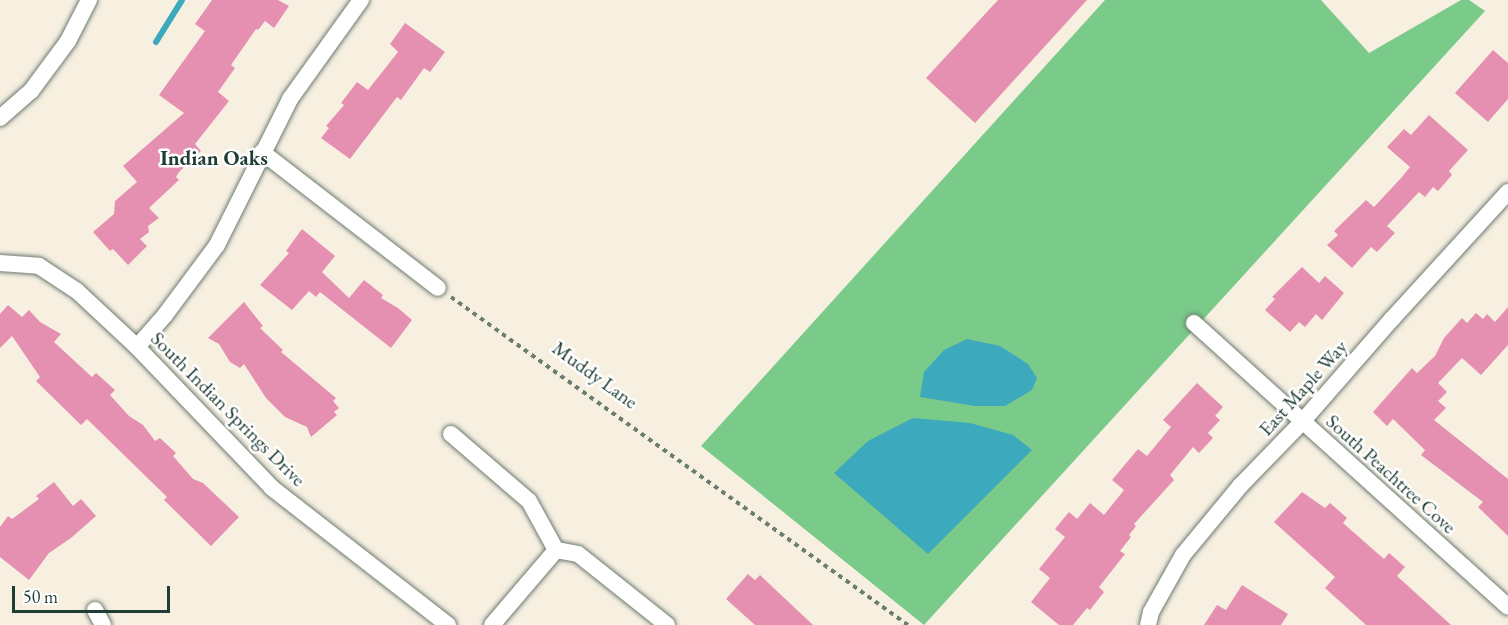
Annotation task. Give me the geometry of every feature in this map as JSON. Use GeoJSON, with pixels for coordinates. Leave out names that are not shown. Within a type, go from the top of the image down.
{"type":"FeatureCollection","features":[{"type":"Feature","properties":{"kind":"street"},"geometry":{"type":"LineString","coordinates":[[0,118],[31,90],[68,41],[89,0]]}},
{"type":"Feature","properties":{"kind":"street"},"geometry":{"type":"LineString","coordinates":[[137,347],[165,315],[217,245],[290,99],[361,0]]}},
{"type":"Feature","properties":{"kind":"street"},"geometry":{"type":"LineString","coordinates":[[262,152],[438,288]]}},
{"type":"Feature","properties":{"kind":"street","name":"East Maple Way"},"geometry":{"type":"LineString","coordinates":[[1148,625],[1151,612],[1183,555],[1241,485],[1302,422],[1508,192]]}},
{"type":"Feature","properties":{"kind":"street","name":"South Indian Springs Drive"},"geometry":{"type":"LineString","coordinates":[[0,263],[39,266],[77,291],[137,347],[272,488],[448,625]]}},
{"type":"Feature","properties":{"kind":"street","name":"South Peachtree Cove"},"geometry":{"type":"LineString","coordinates":[[1194,323],[1508,607]]}},
{"type":"Feature","properties":{"kind":"street"},"geometry":{"type":"LineString","coordinates":[[451,434],[530,501],[556,550]]}},
{"type":"Feature","properties":{"kind":"street"},"geometry":{"type":"LineString","coordinates":[[492,625],[556,550]]}},
{"type":"Feature","properties":{"kind":"street"},"geometry":{"type":"LineString","coordinates":[[556,550],[578,554],[667,625]]}},
{"type":"Feature","properties":{"kind":"path","name":"Muddy Lane"},"geometry":{"type":"LineString","coordinates":[[438,288],[908,625]]}},
{"type":"Feature","properties":{"kind":"green space"},"geometry":{"type":"Polygon","coordinates":[[[1105,0],[1321,0],[1369,53],[1461,0],[1469,0],[1485,11],[924,625],[701,446],[1105,0]]]}},
{"type":"Feature","properties":{"kind":"water"},"geometry":{"type":"Polygon","coordinates":[[[967,339],[1000,346],[1028,364],[1037,378],[1032,390],[1005,406],[975,406],[920,397],[924,372],[944,350],[967,339]]]}},
{"type":"Feature","properties":{"kind":"water"},"geometry":{"type":"Polygon","coordinates":[[[913,418],[970,423],[1013,435],[1032,450],[928,554],[834,473],[868,441],[913,418]]]}},
{"type":"Feature","properties":{"kind":"building"},"geometry":{"type":"Polygon","coordinates":[[[212,0],[278,0],[289,6],[274,28],[265,21],[258,30],[256,29],[231,65],[235,68],[218,92],[229,101],[195,144],[201,151],[179,172],[176,177],[179,180],[149,208],[159,218],[148,226],[149,232],[140,239],[147,246],[128,265],[113,249],[110,251],[93,232],[114,214],[115,201],[137,182],[123,166],[184,113],[159,95],[205,31],[195,24],[212,0]]]}},
{"type":"Feature","properties":{"kind":"building"},"geometry":{"type":"Polygon","coordinates":[[[998,0],[1087,0],[975,123],[926,78],[998,0]]]}},
{"type":"Feature","properties":{"kind":"building"},"geometry":{"type":"Polygon","coordinates":[[[405,23],[445,52],[430,72],[424,68],[401,100],[397,97],[350,159],[321,138],[329,128],[326,126],[344,105],[341,103],[357,82],[368,90],[398,52],[390,44],[405,23]]]}},
{"type":"Feature","properties":{"kind":"building"},"geometry":{"type":"Polygon","coordinates":[[[1493,50],[1508,63],[1508,99],[1488,122],[1455,93],[1493,50]]]}},
{"type":"Feature","properties":{"kind":"building"},"geometry":{"type":"Polygon","coordinates":[[[1429,115],[1468,150],[1449,171],[1452,175],[1438,191],[1433,187],[1425,197],[1419,192],[1387,226],[1395,233],[1377,252],[1371,247],[1352,268],[1327,245],[1338,235],[1334,231],[1366,200],[1374,207],[1402,177],[1410,167],[1387,147],[1404,129],[1411,135],[1429,115]]]}},
{"type":"Feature","properties":{"kind":"building"},"geometry":{"type":"Polygon","coordinates":[[[302,229],[335,256],[322,272],[349,298],[364,280],[383,295],[381,298],[412,320],[391,348],[320,292],[316,297],[309,291],[292,310],[260,285],[289,253],[286,251],[302,229]]]}},
{"type":"Feature","properties":{"kind":"building"},"geometry":{"type":"Polygon","coordinates":[[[1302,267],[1319,283],[1325,276],[1344,293],[1322,320],[1316,314],[1305,327],[1299,322],[1290,332],[1265,310],[1275,299],[1272,297],[1302,267]]]}},
{"type":"Feature","properties":{"kind":"building"},"geometry":{"type":"Polygon","coordinates":[[[244,302],[263,326],[260,328],[283,350],[281,352],[336,398],[333,401],[339,408],[334,412],[337,415],[311,437],[307,427],[285,417],[266,398],[244,364],[240,368],[230,362],[219,344],[208,338],[244,302]]]}},
{"type":"Feature","properties":{"kind":"building"},"geometry":{"type":"Polygon","coordinates":[[[8,305],[22,317],[29,310],[40,322],[61,334],[54,342],[92,377],[96,373],[115,390],[110,395],[129,416],[143,425],[155,441],[160,438],[176,453],[173,456],[193,479],[203,483],[239,517],[211,546],[164,500],[167,497],[87,419],[81,425],[36,381],[40,377],[12,336],[0,348],[0,314],[8,305]]]}},
{"type":"Feature","properties":{"kind":"building"},"geometry":{"type":"Polygon","coordinates":[[[1508,307],[1508,345],[1481,375],[1462,358],[1438,383],[1447,392],[1438,401],[1446,408],[1434,420],[1508,479],[1508,536],[1478,507],[1483,502],[1421,455],[1425,450],[1393,419],[1387,426],[1373,412],[1412,368],[1417,373],[1435,356],[1444,338],[1462,318],[1467,323],[1476,313],[1483,319],[1487,314],[1495,322],[1508,307]]]}},
{"type":"Feature","properties":{"kind":"building"},"geometry":{"type":"Polygon","coordinates":[[[1197,383],[1223,407],[1215,416],[1220,420],[1208,433],[1213,438],[1199,453],[1193,447],[1170,475],[1174,480],[1134,524],[1136,526],[1129,535],[1131,537],[1120,551],[1125,554],[1099,587],[1104,592],[1090,610],[1087,608],[1073,625],[1059,625],[1031,602],[1050,578],[1039,569],[1065,537],[1055,529],[1069,512],[1077,519],[1090,503],[1104,515],[1124,490],[1112,480],[1138,449],[1147,456],[1171,427],[1163,420],[1197,383]]]}},
{"type":"Feature","properties":{"kind":"building"},"geometry":{"type":"Polygon","coordinates":[[[54,482],[73,506],[81,499],[96,516],[71,538],[49,553],[29,580],[0,557],[0,527],[8,516],[12,519],[39,499],[36,496],[54,482]]]}},
{"type":"Feature","properties":{"kind":"building"},"geometry":{"type":"Polygon","coordinates":[[[1302,492],[1325,508],[1330,503],[1347,518],[1343,523],[1384,559],[1389,553],[1405,567],[1397,576],[1451,625],[1366,625],[1325,588],[1335,577],[1274,522],[1302,492]]]}},
{"type":"Feature","properties":{"kind":"building"},"geometry":{"type":"Polygon","coordinates":[[[748,574],[755,580],[760,575],[813,625],[755,625],[726,599],[748,574]]]}},
{"type":"Feature","properties":{"kind":"building"},"geometry":{"type":"Polygon","coordinates":[[[1242,585],[1288,614],[1281,625],[1204,625],[1217,605],[1226,610],[1242,585]]]}},
{"type":"Feature","properties":{"kind":"waterway"},"geometry":{"type":"LineString","coordinates":[[156,42],[182,0]]}},
{"type":"Feature","properties":{"kind":"district","name":"Indian Oaks"},"geometry":{"type":"Point","coordinates":[214,158]}}]}
